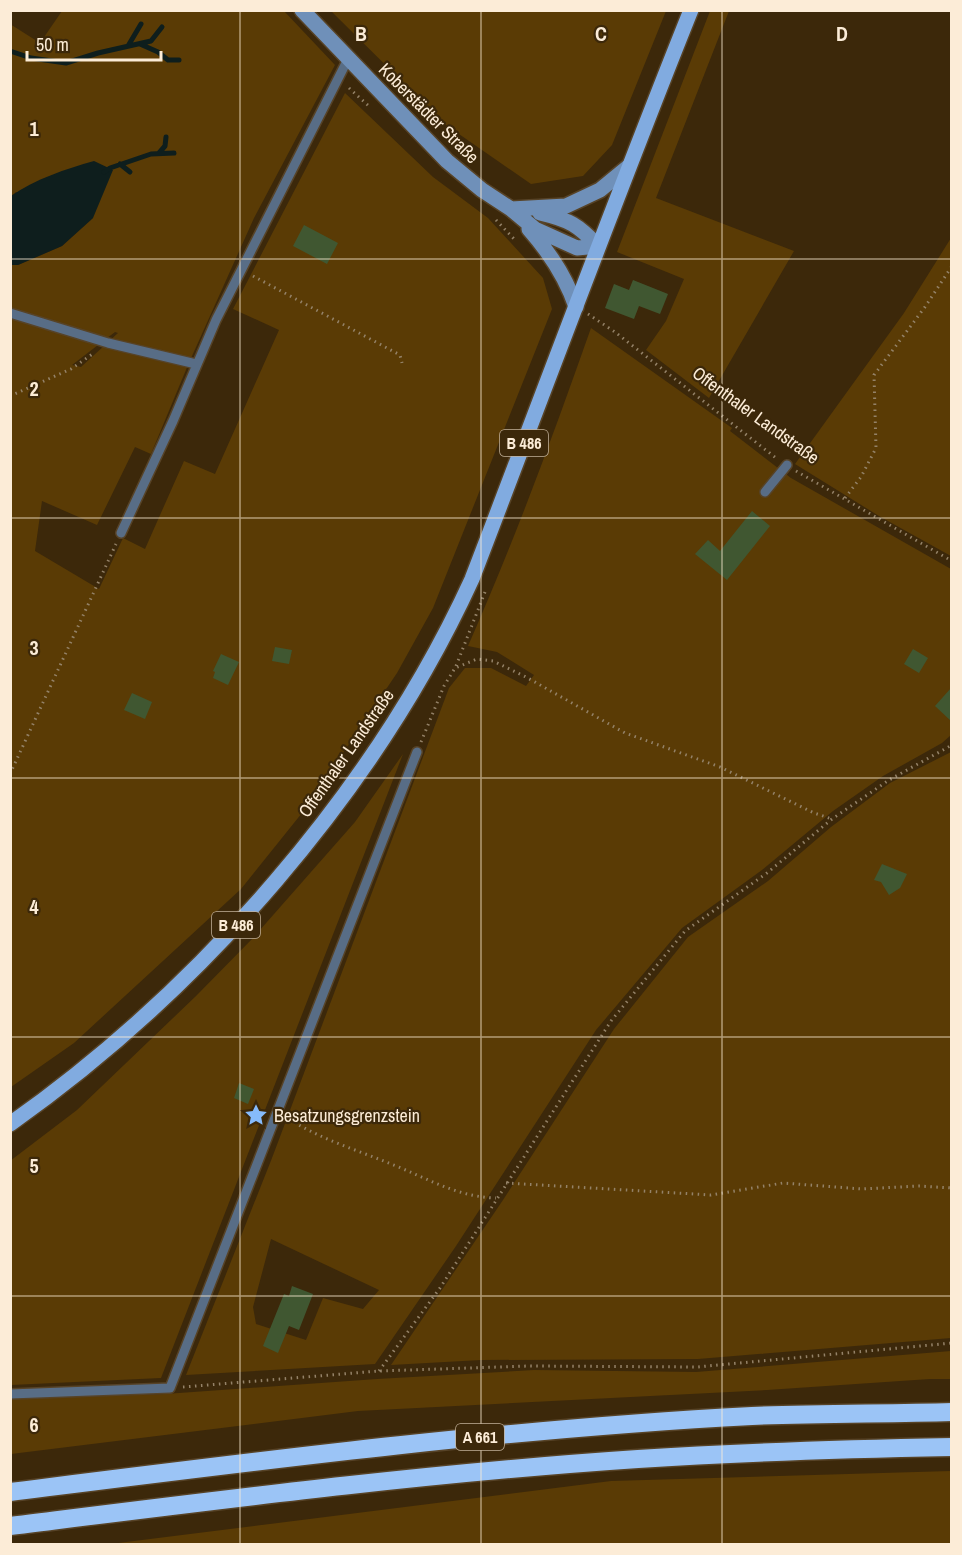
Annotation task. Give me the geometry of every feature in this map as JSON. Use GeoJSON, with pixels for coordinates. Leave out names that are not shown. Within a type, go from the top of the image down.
{"type":"FeatureCollection","features":[{"type":"Feature","properties":{"kind":"highway","name":"A 661"},"geometry":{"type":"LineString","coordinates":[[10,1492],[332,1452],[479,1437],[753,1416],[951,1412]]}},
{"type":"Feature","properties":{"kind":"highway","name":"A 661"},"geometry":{"type":"LineString","coordinates":[[10,1526],[345,1486],[624,1460],[748,1452],[951,1447]]}},
{"type":"Feature","properties":{"kind":"main road","name":"Offenthaler Landstraße"},"geometry":{"type":"LineString","coordinates":[[10,1125],[128,1031],[257,903],[333,810],[395,720],[456,613],[472,579],[628,166],[691,10]]}},
{"type":"Feature","properties":{"kind":"street","name":"Koberstädter Straße"},"geometry":{"type":"LineString","coordinates":[[302,10],[447,161],[482,190],[511,209]]}},
{"type":"Feature","properties":{"kind":"street"},"geometry":{"type":"LineString","coordinates":[[511,209],[566,206],[584,200],[600,190],[628,166]]}},
{"type":"Feature","properties":{"kind":"street"},"geometry":{"type":"LineString","coordinates":[[511,209],[566,219],[583,230],[598,246]]}},
{"type":"Feature","properties":{"kind":"street"},"geometry":{"type":"LineString","coordinates":[[511,209],[535,229],[577,248],[598,246]]}},
{"type":"Feature","properties":{"kind":"street"},"geometry":{"type":"LineString","coordinates":[[511,209],[558,267],[569,285],[576,307]]}},
{"type":"Feature","properties":{"kind":"lane"},"geometry":{"type":"LineString","coordinates":[[121,533],[173,421],[196,364],[241,270],[348,59]]}},
{"type":"Feature","properties":{"kind":"lane"},"geometry":{"type":"LineString","coordinates":[[10,314],[108,343],[196,364]]}},
{"type":"Feature","properties":{"kind":"lane"},"geometry":{"type":"LineString","coordinates":[[765,492],[787,465]]}},
{"type":"Feature","properties":{"kind":"lane"},"geometry":{"type":"LineString","coordinates":[[10,1394],[170,1388],[417,753]]}},
{"type":"Feature","properties":{"kind":"path"},"geometry":{"type":"LineString","coordinates":[[845,498],[861,477],[876,448],[874,375],[925,307],[951,266]]}},
{"type":"Feature","properties":{"kind":"path"},"geometry":{"type":"LineString","coordinates":[[241,270],[400,355],[402,363]]}},
{"type":"Feature","properties":{"kind":"path","name":"Offenthaler Landstraße"},"geometry":{"type":"LineString","coordinates":[[576,307],[615,332],[787,465],[951,561]]}},
{"type":"Feature","properties":{"kind":"path"},"geometry":{"type":"LineString","coordinates":[[10,396],[71,369],[108,343]]}},
{"type":"Feature","properties":{"kind":"path"},"geometry":{"type":"LineString","coordinates":[[10,774],[121,533]]}},
{"type":"Feature","properties":{"kind":"path"},"geometry":{"type":"LineString","coordinates":[[417,753],[451,673],[461,665],[477,659],[485,660],[526,676],[625,733],[720,767],[814,813],[832,819]]}},
{"type":"Feature","properties":{"kind":"path"},"geometry":{"type":"LineString","coordinates":[[379,1371],[440,1288],[611,1021],[685,931],[767,873],[832,819],[889,780],[951,746]]}},
{"type":"Feature","properties":{"kind":"path"},"geometry":{"type":"LineString","coordinates":[[278,1111],[298,1125],[320,1136],[400,1167],[449,1190],[479,1197],[496,1198]]}},
{"type":"Feature","properties":{"kind":"path"},"geometry":{"type":"LineString","coordinates":[[506,1183],[711,1195],[783,1183],[861,1189],[919,1186],[951,1188]]}},
{"type":"Feature","properties":{"kind":"path"},"geometry":{"type":"LineString","coordinates":[[170,1388],[379,1371],[529,1366],[697,1367],[951,1344]]}},
{"type":"Feature","properties":{"kind":"shaded area"},"geometry":{"type":"Polygon","coordinates":[[[62,11],[284,11],[335,65],[254,218],[151,454],[135,447],[97,525],[42,501],[35,551],[99,589],[123,538],[145,549],[184,461],[215,474],[279,330],[233,309],[345,93],[433,177],[488,218],[543,278],[552,309],[433,608],[397,673],[306,808],[241,889],[74,1043],[11,1087],[11,265],[18,265],[62,246],[93,218],[16,192],[11,196],[10,24],[40,43],[62,11]],[[115,332],[72,365],[81,367],[118,333],[115,332]]]}},
{"type":"Feature","properties":{"kind":"shaded area"},"geometry":{"type":"Polygon","coordinates":[[[331,11],[666,11],[612,145],[583,176],[531,184],[446,125],[331,11]]]}},
{"type":"Feature","properties":{"kind":"shaded area"},"geometry":{"type":"Polygon","coordinates":[[[710,11],[729,11],[656,198],[794,251],[709,398],[646,350],[666,321],[684,279],[617,252],[710,11]]]}},
{"type":"Feature","properties":{"kind":"shaded area"},"geometry":{"type":"Polygon","coordinates":[[[94,161],[113,170],[93,218],[62,246],[18,265],[11,265],[11,196],[40,180],[94,161]]]}},
{"type":"Feature","properties":{"kind":"shaded area"},"geometry":{"type":"Polygon","coordinates":[[[951,238],[951,556],[879,516],[795,464],[904,313],[951,238]]]}},
{"type":"Feature","properties":{"kind":"shaded area"},"geometry":{"type":"Polygon","coordinates":[[[591,328],[732,428],[730,431],[791,478],[951,569],[951,735],[942,743],[883,776],[833,811],[762,870],[682,928],[596,1030],[456,1246],[375,1364],[186,1375],[272,1158],[449,688],[465,668],[491,668],[526,686],[534,675],[497,652],[468,646],[548,449],[591,328]],[[271,1239],[253,1307],[256,1324],[306,1340],[323,1298],[363,1309],[379,1290],[271,1239]]]}},
{"type":"Feature","properties":{"kind":"shaded area"},"geometry":{"type":"Polygon","coordinates":[[[951,752],[951,1338],[698,1359],[481,1360],[391,1365],[503,1200],[614,1029],[688,937],[768,881],[831,827],[890,783],[951,752]]]}},
{"type":"Feature","properties":{"kind":"shaded area"},"geometry":{"type":"Polygon","coordinates":[[[403,754],[161,1378],[11,1385],[10,1161],[77,1110],[253,938],[355,822],[403,754]]]}},
{"type":"Feature","properties":{"kind":"shaded area"},"geometry":{"type":"Polygon","coordinates":[[[951,1351],[951,1379],[358,1411],[11,1454],[11,1399],[165,1394],[534,1370],[696,1372],[951,1351]]]}},
{"type":"Feature","properties":{"kind":"shaded area"},"geometry":{"type":"Polygon","coordinates":[[[951,1471],[951,1544],[110,1544],[611,1481],[951,1471]]]}},
{"type":"Feature","properties":{"kind":"building"},"geometry":{"type":"Polygon","coordinates":[[[304,225],[338,243],[327,264],[293,246],[304,225]]]}},
{"type":"Feature","properties":{"kind":"building"},"geometry":{"type":"Polygon","coordinates":[[[633,280],[668,294],[660,314],[639,306],[634,319],[605,308],[614,284],[629,290],[633,280]]]}},
{"type":"Feature","properties":{"kind":"building"},"geometry":{"type":"Polygon","coordinates":[[[752,511],[770,526],[727,580],[695,554],[708,540],[720,551],[752,511]]]}},
{"type":"Feature","properties":{"kind":"building"},"geometry":{"type":"Polygon","coordinates":[[[275,647],[292,650],[289,664],[272,661],[275,647]]]}},
{"type":"Feature","properties":{"kind":"building"},"geometry":{"type":"Polygon","coordinates":[[[913,649],[928,658],[919,673],[904,664],[913,649]]]}},
{"type":"Feature","properties":{"kind":"building"},"geometry":{"type":"Polygon","coordinates":[[[221,654],[239,662],[228,685],[213,678],[215,672],[213,671],[221,654]]]}},
{"type":"Feature","properties":{"kind":"building"},"geometry":{"type":"Polygon","coordinates":[[[951,688],[951,721],[935,706],[951,688]]]}},
{"type":"Feature","properties":{"kind":"building"},"geometry":{"type":"Polygon","coordinates":[[[132,693],[152,702],[145,719],[124,710],[132,693]]]}},
{"type":"Feature","properties":{"kind":"building"},"geometry":{"type":"Polygon","coordinates":[[[882,864],[907,874],[900,888],[889,895],[881,882],[874,880],[882,864]]]}},
{"type":"Feature","properties":{"kind":"building"},"geometry":{"type":"Polygon","coordinates":[[[239,1083],[254,1089],[248,1104],[234,1098],[239,1083]]]}},
{"type":"Feature","properties":{"kind":"building"},"geometry":{"type":"Polygon","coordinates":[[[292,1286],[313,1294],[299,1330],[289,1326],[278,1353],[263,1346],[284,1294],[289,1296],[292,1286]]]}},
{"type":"Feature","properties":{"kind":"waterway"},"geometry":{"type":"LineString","coordinates":[[128,46],[141,24]]}},
{"type":"Feature","properties":{"kind":"waterway"},"geometry":{"type":"LineString","coordinates":[[10,51],[31,58],[66,63],[151,41],[162,27]]}},
{"type":"Feature","properties":{"kind":"waterway"},"geometry":{"type":"LineString","coordinates":[[140,44],[158,52],[168,60],[179,60]]}},
{"type":"Feature","properties":{"kind":"waterway"},"geometry":{"type":"LineString","coordinates":[[159,153],[165,146],[166,137]]}},
{"type":"Feature","properties":{"kind":"waterway"},"geometry":{"type":"LineString","coordinates":[[104,172],[151,154],[174,153]]}},
{"type":"Feature","properties":{"kind":"waterway"},"geometry":{"type":"LineString","coordinates":[[120,164],[130,172]]}},
{"type":"Feature","properties":{"kind":"place","name":"Besatzungsgrenzstein"},"geometry":{"type":"Point","coordinates":[256,1115]}}]}
